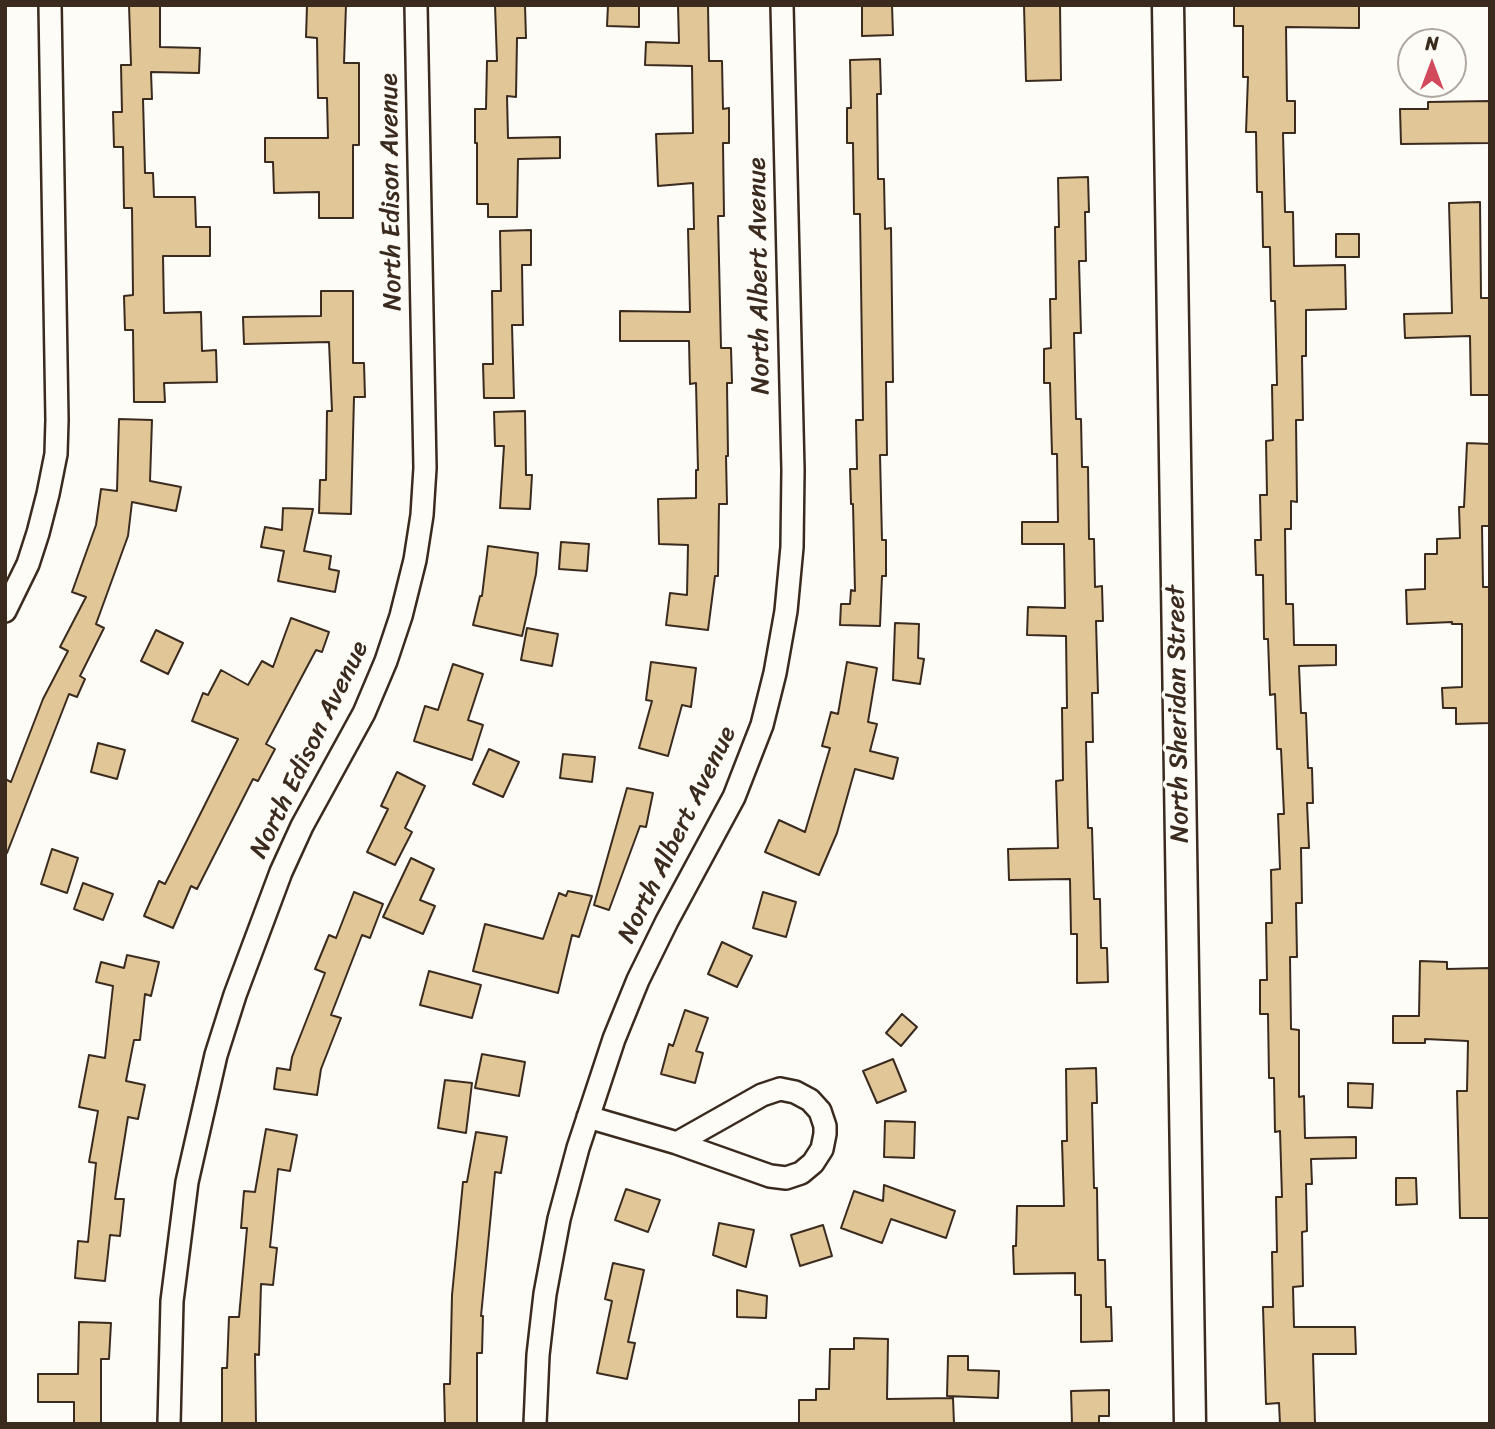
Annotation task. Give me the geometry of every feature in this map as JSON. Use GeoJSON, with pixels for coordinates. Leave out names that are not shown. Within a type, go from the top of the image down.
{"type":"FeatureCollection","features":[{"type":"Feature","properties":{"kind":"street"},"geometry":{"type":"LineString","coordinates":[[5,611],[28,564],[38,533],[55,454],[57,419],[50,5]]}},
{"type":"Feature","properties":{"kind":"street","name":"North Edison Avenue"},"geometry":{"type":"LineString","coordinates":[[169,1424],[175,1274],[187,1182],[216,1055],[235,995],[281,872],[302,826],[364,713],[386,661],[415,560],[425,468],[416,5]]}},
{"type":"Feature","properties":{"kind":"street","name":"North Albert Avenue"},"geometry":{"type":"LineString","coordinates":[[535,1424],[538,1355],[545,1294],[559,1219],[588,1117],[614,1039],[638,980],[734,797],[753,749],[765,712],[786,611],[792,547],[793,470],[782,5]]}},
{"type":"Feature","properties":{"kind":"street","name":"North Sheridan Street"},"geometry":{"type":"LineString","coordinates":[[1168,5],[1190,1424]]}},
{"type":"Feature","properties":{"kind":"street"},"geometry":{"type":"LineString","coordinates":[[588,1117],[677,1143],[770,1176],[786,1178],[801,1173],[813,1163],[822,1149],[825,1126],[820,1111],[810,1100],[795,1092],[780,1090],[762,1095],[677,1143]]}},
{"type":"Feature","properties":{"kind":"building"},"geometry":{"type":"Polygon","coordinates":[[[129,5],[160,5],[160,47],[200,48],[199,73],[151,72],[152,99],[143,99],[145,173],[153,173],[154,197],[195,197],[196,227],[210,227],[210,256],[163,256],[164,313],[201,312],[202,351],[216,350],[217,382],[164,383],[165,402],[134,402],[133,330],[125,330],[124,296],[133,295],[132,208],[124,208],[123,147],[114,147],[113,112],[122,112],[121,65],[131,65],[129,5]]]}},
{"type":"Feature","properties":{"kind":"building"},"geometry":{"type":"Polygon","coordinates":[[[307,5],[346,5],[344,63],[359,63],[359,145],[353,145],[353,218],[319,218],[319,192],[274,193],[273,162],[265,162],[265,138],[328,138],[327,98],[318,98],[317,38],[306,37],[307,5]]]}},
{"type":"Feature","properties":{"kind":"building"},"geometry":{"type":"Polygon","coordinates":[[[495,5],[525,5],[526,38],[517,38],[516,97],[507,96],[508,138],[560,137],[560,158],[518,159],[517,217],[488,217],[488,204],[477,204],[475,109],[486,109],[487,61],[497,61],[495,5]]]}},
{"type":"Feature","properties":{"kind":"building"},"geometry":{"type":"Polygon","coordinates":[[[608,5],[639,5],[639,27],[607,26],[608,5]]]}},
{"type":"Feature","properties":{"kind":"building"},"geometry":{"type":"Polygon","coordinates":[[[678,5],[708,5],[709,61],[722,61],[723,109],[729,108],[729,143],[723,143],[724,216],[718,216],[721,348],[731,348],[732,383],[727,383],[727,504],[719,504],[718,576],[715,576],[708,630],[666,625],[670,593],[687,595],[688,545],[659,544],[658,499],[696,498],[696,383],[690,384],[689,341],[620,341],[620,311],[690,312],[688,229],[694,229],[693,183],[658,186],[656,134],[693,133],[692,66],[645,65],[646,42],[679,43],[678,5]]]}},
{"type":"Feature","properties":{"kind":"building"},"geometry":{"type":"Polygon","coordinates":[[[862,5],[892,5],[893,35],[862,36],[862,5]]]}},
{"type":"Feature","properties":{"kind":"building"},"geometry":{"type":"Polygon","coordinates":[[[1024,5],[1060,5],[1061,80],[1026,81],[1024,5]]]}},
{"type":"Feature","properties":{"kind":"building"},"geometry":{"type":"Polygon","coordinates":[[[1234,5],[1359,5],[1359,28],[1286,27],[1287,101],[1295,101],[1295,133],[1283,133],[1285,212],[1293,212],[1294,266],[1345,265],[1346,309],[1306,310],[1306,356],[1302,356],[1303,420],[1296,420],[1297,502],[1291,501],[1291,529],[1285,529],[1286,604],[1293,604],[1294,645],[1336,645],[1336,665],[1299,666],[1301,713],[1306,713],[1308,768],[1312,768],[1313,803],[1307,803],[1309,848],[1301,848],[1302,903],[1296,903],[1297,957],[1290,957],[1291,1029],[1299,1030],[1299,1097],[1304,1096],[1305,1138],[1356,1137],[1356,1158],[1311,1159],[1312,1184],[1306,1184],[1307,1231],[1302,1232],[1303,1286],[1293,1287],[1294,1327],[1355,1327],[1356,1354],[1313,1354],[1315,1424],[1280,1424],[1279,1403],[1266,1404],[1263,1307],[1273,1307],[1272,1252],[1277,1252],[1276,1197],[1282,1197],[1280,1131],[1275,1132],[1274,1078],[1269,1078],[1268,1014],[1260,1014],[1260,980],[1267,980],[1266,923],[1272,923],[1271,870],[1280,869],[1278,814],[1284,814],[1281,749],[1277,749],[1275,694],[1270,695],[1268,639],[1264,639],[1263,575],[1256,575],[1255,540],[1261,540],[1260,495],[1267,495],[1266,441],[1273,440],[1272,385],[1277,385],[1275,301],[1271,301],[1270,247],[1263,247],[1262,192],[1257,192],[1256,132],[1246,132],[1248,77],[1243,77],[1243,26],[1234,26],[1234,5]]]}},
{"type":"Feature","properties":{"kind":"building"},"geometry":{"type":"Polygon","coordinates":[[[880,59],[881,94],[877,94],[878,179],[884,179],[885,229],[891,228],[893,382],[886,382],[887,455],[880,455],[882,540],[886,540],[886,576],[882,576],[880,626],[840,625],[841,604],[850,604],[851,590],[855,591],[850,469],[857,469],[856,420],[863,420],[860,214],[854,214],[853,143],[847,143],[847,108],[851,108],[850,60],[880,59]]]}},
{"type":"Feature","properties":{"kind":"building"},"geometry":{"type":"Polygon","coordinates":[[[1490,101],[1490,143],[1401,144],[1400,109],[1428,109],[1428,102],[1490,101]]]}},
{"type":"Feature","properties":{"kind":"building"},"geometry":{"type":"Polygon","coordinates":[[[1088,177],[1089,212],[1085,212],[1086,261],[1079,261],[1081,333],[1074,333],[1076,419],[1081,419],[1082,467],[1088,467],[1089,539],[1094,539],[1095,587],[1102,586],[1103,621],[1096,621],[1098,693],[1092,693],[1093,742],[1086,742],[1088,828],[1092,828],[1094,899],[1100,899],[1101,948],[1107,948],[1108,982],[1077,983],[1077,934],[1071,934],[1070,879],[1009,880],[1008,849],[1058,848],[1056,781],[1063,780],[1062,708],[1067,708],[1066,636],[1027,635],[1028,607],[1065,608],[1064,544],[1022,544],[1022,522],[1058,522],[1057,454],[1052,454],[1050,383],[1044,383],[1044,349],[1051,348],[1050,299],[1056,299],[1055,227],[1059,227],[1058,178],[1088,177]]]}},
{"type":"Feature","properties":{"kind":"building"},"geometry":{"type":"Polygon","coordinates":[[[1480,202],[1481,298],[1490,298],[1490,395],[1471,395],[1470,336],[1405,338],[1404,314],[1452,313],[1449,203],[1480,202]]]}},
{"type":"Feature","properties":{"kind":"building"},"geometry":{"type":"Polygon","coordinates":[[[531,230],[531,265],[522,265],[523,325],[512,325],[514,398],[484,398],[483,364],[493,364],[492,291],[501,291],[500,231],[531,230]]]}},
{"type":"Feature","properties":{"kind":"building"},"geometry":{"type":"Polygon","coordinates":[[[1336,234],[1359,234],[1359,257],[1336,257],[1336,234]]]}},
{"type":"Feature","properties":{"kind":"building"},"geometry":{"type":"Polygon","coordinates":[[[321,291],[353,291],[353,363],[364,363],[365,397],[354,397],[351,514],[319,513],[320,480],[326,480],[327,411],[332,411],[329,342],[244,344],[243,317],[321,316],[321,291]]]}},
{"type":"Feature","properties":{"kind":"building"},"geometry":{"type":"Polygon","coordinates":[[[525,411],[526,475],[532,475],[530,509],[500,508],[504,446],[495,446],[494,412],[525,411]]]}},
{"type":"Feature","properties":{"kind":"building"},"geometry":{"type":"Polygon","coordinates":[[[119,419],[152,420],[150,481],[181,487],[176,511],[132,502],[128,536],[96,624],[104,628],[80,676],[85,679],[77,697],[69,694],[5,853],[5,779],[11,782],[43,699],[68,651],[60,647],[86,597],[72,592],[96,525],[101,489],[117,491],[119,419]]]}},
{"type":"Feature","properties":{"kind":"building"},"geometry":{"type":"Polygon","coordinates":[[[1467,443],[1490,444],[1490,526],[1482,526],[1483,587],[1490,587],[1490,723],[1456,724],[1456,708],[1443,708],[1442,688],[1462,687],[1462,624],[1407,624],[1406,590],[1425,589],[1425,554],[1437,554],[1437,539],[1460,538],[1459,507],[1464,507],[1467,443]]]}},
{"type":"Feature","properties":{"kind":"building"},"geometry":{"type":"Polygon","coordinates":[[[283,508],[313,509],[304,551],[331,556],[329,569],[339,571],[335,592],[278,581],[284,551],[261,547],[265,527],[282,530],[283,508]]]}},
{"type":"Feature","properties":{"kind":"building"},"geometry":{"type":"Polygon","coordinates":[[[561,542],[589,544],[587,571],[559,569],[561,542]]]}},
{"type":"Feature","properties":{"kind":"building"},"geometry":{"type":"Polygon","coordinates":[[[488,546],[538,553],[522,636],[473,625],[482,596],[488,546]]]}},
{"type":"Feature","properties":{"kind":"building"},"geometry":{"type":"Polygon","coordinates":[[[291,618],[329,632],[322,652],[316,650],[266,744],[275,749],[258,781],[253,779],[197,889],[191,886],[173,928],[144,916],[159,881],[165,884],[238,739],[192,721],[203,693],[208,695],[221,670],[248,685],[262,661],[273,667],[291,618]]]}},
{"type":"Feature","properties":{"kind":"building"},"geometry":{"type":"Polygon","coordinates":[[[895,623],[919,624],[918,658],[924,659],[920,684],[893,680],[895,623]]]}},
{"type":"Feature","properties":{"kind":"building"},"geometry":{"type":"Polygon","coordinates":[[[527,628],[558,634],[552,666],[521,660],[527,628]]]}},
{"type":"Feature","properties":{"kind":"building"},"geometry":{"type":"Polygon","coordinates":[[[156,630],[183,643],[168,674],[141,661],[156,630]]]}},
{"type":"Feature","properties":{"kind":"building"},"geometry":{"type":"Polygon","coordinates":[[[651,662],[696,668],[691,707],[682,705],[668,756],[639,748],[652,701],[646,700],[651,662]]]}},
{"type":"Feature","properties":{"kind":"building"},"geometry":{"type":"Polygon","coordinates":[[[847,662],[877,668],[868,722],[877,724],[870,751],[898,758],[893,779],[855,769],[837,833],[819,875],[765,852],[779,820],[805,832],[830,748],[822,746],[831,712],[838,714],[847,662]]]}},
{"type":"Feature","properties":{"kind":"building"},"geometry":{"type":"Polygon","coordinates":[[[453,664],[483,674],[468,720],[483,725],[472,760],[414,741],[425,706],[438,710],[453,664]]]}},
{"type":"Feature","properties":{"kind":"building"},"geometry":{"type":"Polygon","coordinates":[[[98,743],[125,750],[117,779],[91,772],[98,743]]]}},
{"type":"Feature","properties":{"kind":"building"},"geometry":{"type":"Polygon","coordinates":[[[489,749],[519,762],[503,797],[473,784],[489,749]]]}},
{"type":"Feature","properties":{"kind":"building"},"geometry":{"type":"Polygon","coordinates":[[[563,754],[595,757],[592,782],[560,778],[563,754]]]}},
{"type":"Feature","properties":{"kind":"building"},"geometry":{"type":"Polygon","coordinates":[[[397,772],[425,786],[405,828],[412,832],[395,865],[367,852],[388,809],[381,806],[397,772]]]}},
{"type":"Feature","properties":{"kind":"building"},"geometry":{"type":"Polygon","coordinates":[[[627,788],[653,793],[646,827],[640,826],[609,910],[594,905],[627,788]]]}},
{"type":"Feature","properties":{"kind":"building"},"geometry":{"type":"Polygon","coordinates":[[[52,849],[78,858],[67,893],[41,884],[52,849]]]}},
{"type":"Feature","properties":{"kind":"building"},"geometry":{"type":"Polygon","coordinates":[[[411,858],[434,869],[420,900],[435,906],[423,934],[383,917],[411,858]]]}},
{"type":"Feature","properties":{"kind":"building"},"geometry":{"type":"Polygon","coordinates":[[[83,883],[113,894],[103,920],[74,909],[83,883]]]}},
{"type":"Feature","properties":{"kind":"building"},"geometry":{"type":"Polygon","coordinates":[[[568,891],[592,896],[579,937],[572,935],[558,993],[473,971],[485,924],[543,939],[559,893],[566,896],[568,891]]]}},
{"type":"Feature","properties":{"kind":"building"},"geometry":{"type":"Polygon","coordinates":[[[354,892],[383,904],[370,938],[362,935],[331,1015],[341,1018],[321,1069],[317,1095],[274,1089],[277,1068],[290,1070],[292,1057],[325,973],[315,969],[329,935],[336,938],[354,892]]]}},
{"type":"Feature","properties":{"kind":"building"},"geometry":{"type":"Polygon","coordinates":[[[763,892],[796,902],[786,937],[753,928],[763,892]]]}},
{"type":"Feature","properties":{"kind":"building"},"geometry":{"type":"Polygon","coordinates":[[[722,942],[752,956],[737,987],[708,974],[722,942]]]}},
{"type":"Feature","properties":{"kind":"building"},"geometry":{"type":"Polygon","coordinates":[[[127,955],[159,962],[151,996],[145,994],[140,1040],[134,1040],[126,1081],[145,1085],[138,1119],[128,1117],[115,1199],[124,1199],[120,1236],[110,1235],[105,1281],[75,1278],[78,1241],[88,1242],[96,1163],[89,1162],[98,1111],[79,1107],[89,1055],[105,1058],[113,986],[96,982],[101,962],[124,968],[127,955]]]}},
{"type":"Feature","properties":{"kind":"building"},"geometry":{"type":"Polygon","coordinates":[[[1420,961],[1447,962],[1447,969],[1490,968],[1490,1218],[1460,1218],[1457,1091],[1467,1091],[1468,1041],[1425,1039],[1425,1043],[1393,1043],[1393,1016],[1419,1016],[1420,961]]]}},
{"type":"Feature","properties":{"kind":"building"},"geometry":{"type":"Polygon","coordinates":[[[429,971],[481,985],[472,1018],[420,1005],[429,971]]]}},
{"type":"Feature","properties":{"kind":"building"},"geometry":{"type":"Polygon","coordinates":[[[685,1010],[708,1018],[696,1051],[703,1053],[695,1083],[661,1074],[669,1044],[673,1046],[685,1010]]]}},
{"type":"Feature","properties":{"kind":"building"},"geometry":{"type":"Polygon","coordinates":[[[902,1014],[917,1027],[901,1046],[886,1033],[902,1014]]]}},
{"type":"Feature","properties":{"kind":"building"},"geometry":{"type":"Polygon","coordinates":[[[482,1054],[525,1062],[519,1096],[475,1088],[482,1054]]]}},
{"type":"Feature","properties":{"kind":"building"},"geometry":{"type":"Polygon","coordinates":[[[893,1059],[906,1091],[877,1103],[863,1071],[893,1059]]]}},
{"type":"Feature","properties":{"kind":"building"},"geometry":{"type":"Polygon","coordinates":[[[1096,1068],[1097,1103],[1092,1103],[1098,1260],[1105,1260],[1106,1307],[1111,1307],[1112,1341],[1081,1342],[1081,1295],[1075,1295],[1075,1273],[1014,1274],[1013,1246],[1016,1246],[1017,1206],[1064,1206],[1062,1141],[1067,1141],[1066,1069],[1096,1068]]]}},
{"type":"Feature","properties":{"kind":"building"},"geometry":{"type":"Polygon","coordinates":[[[445,1080],[472,1083],[466,1133],[438,1128],[445,1080]]]}},
{"type":"Feature","properties":{"kind":"building"},"geometry":{"type":"Polygon","coordinates":[[[1348,1083],[1373,1084],[1372,1108],[1348,1107],[1348,1083]]]}},
{"type":"Feature","properties":{"kind":"building"},"geometry":{"type":"Polygon","coordinates":[[[885,1121],[915,1122],[914,1158],[884,1157],[885,1121]]]}},
{"type":"Feature","properties":{"kind":"building"},"geometry":{"type":"Polygon","coordinates":[[[266,1129],[297,1135],[290,1171],[278,1169],[270,1247],[277,1248],[273,1285],[261,1284],[259,1355],[255,1354],[256,1424],[222,1424],[222,1368],[227,1368],[229,1317],[239,1317],[247,1228],[241,1228],[244,1191],[255,1192],[266,1129]]]}},
{"type":"Feature","properties":{"kind":"building"},"geometry":{"type":"Polygon","coordinates":[[[476,1132],[507,1137],[501,1173],[495,1172],[481,1316],[482,1353],[477,1353],[477,1424],[445,1424],[444,1384],[450,1384],[452,1295],[463,1182],[467,1182],[476,1132]]]}},
{"type":"Feature","properties":{"kind":"building"},"geometry":{"type":"Polygon","coordinates":[[[1396,1178],[1416,1178],[1417,1204],[1396,1205],[1396,1178]]]}},
{"type":"Feature","properties":{"kind":"building"},"geometry":{"type":"Polygon","coordinates":[[[884,1185],[955,1211],[946,1238],[891,1219],[882,1243],[841,1228],[854,1191],[883,1201],[884,1185]]]}},
{"type":"Feature","properties":{"kind":"building"},"geometry":{"type":"Polygon","coordinates":[[[626,1189],[660,1200],[648,1232],[615,1220],[626,1189]]]}},
{"type":"Feature","properties":{"kind":"building"},"geometry":{"type":"Polygon","coordinates":[[[719,1223],[754,1230],[746,1267],[713,1255],[719,1223]]]}},
{"type":"Feature","properties":{"kind":"building"},"geometry":{"type":"Polygon","coordinates":[[[823,1225],[832,1256],[800,1266],[791,1235],[823,1225]]]}},
{"type":"Feature","properties":{"kind":"building"},"geometry":{"type":"Polygon","coordinates":[[[613,1263],[644,1270],[628,1342],[635,1343],[627,1379],[597,1373],[612,1301],[605,1299],[613,1263]]]}},
{"type":"Feature","properties":{"kind":"building"},"geometry":{"type":"Polygon","coordinates":[[[737,1290],[767,1296],[766,1318],[737,1317],[737,1290]]]}},
{"type":"Feature","properties":{"kind":"building"},"geometry":{"type":"Polygon","coordinates":[[[79,1322],[111,1323],[109,1359],[101,1359],[101,1424],[74,1424],[74,1402],[38,1402],[38,1374],[78,1374],[79,1322]]]}},
{"type":"Feature","properties":{"kind":"building"},"geometry":{"type":"Polygon","coordinates":[[[854,1338],[888,1339],[887,1399],[953,1398],[954,1424],[799,1424],[799,1400],[816,1400],[816,1389],[829,1389],[830,1349],[854,1349],[854,1338]]]}},
{"type":"Feature","properties":{"kind":"building"},"geometry":{"type":"Polygon","coordinates":[[[948,1356],[968,1356],[968,1370],[999,1371],[998,1398],[947,1396],[948,1356]]]}},
{"type":"Feature","properties":{"kind":"building"},"geometry":{"type":"Polygon","coordinates":[[[1109,1390],[1109,1416],[1099,1416],[1099,1424],[1072,1424],[1071,1391],[1109,1390]]]}}]}
